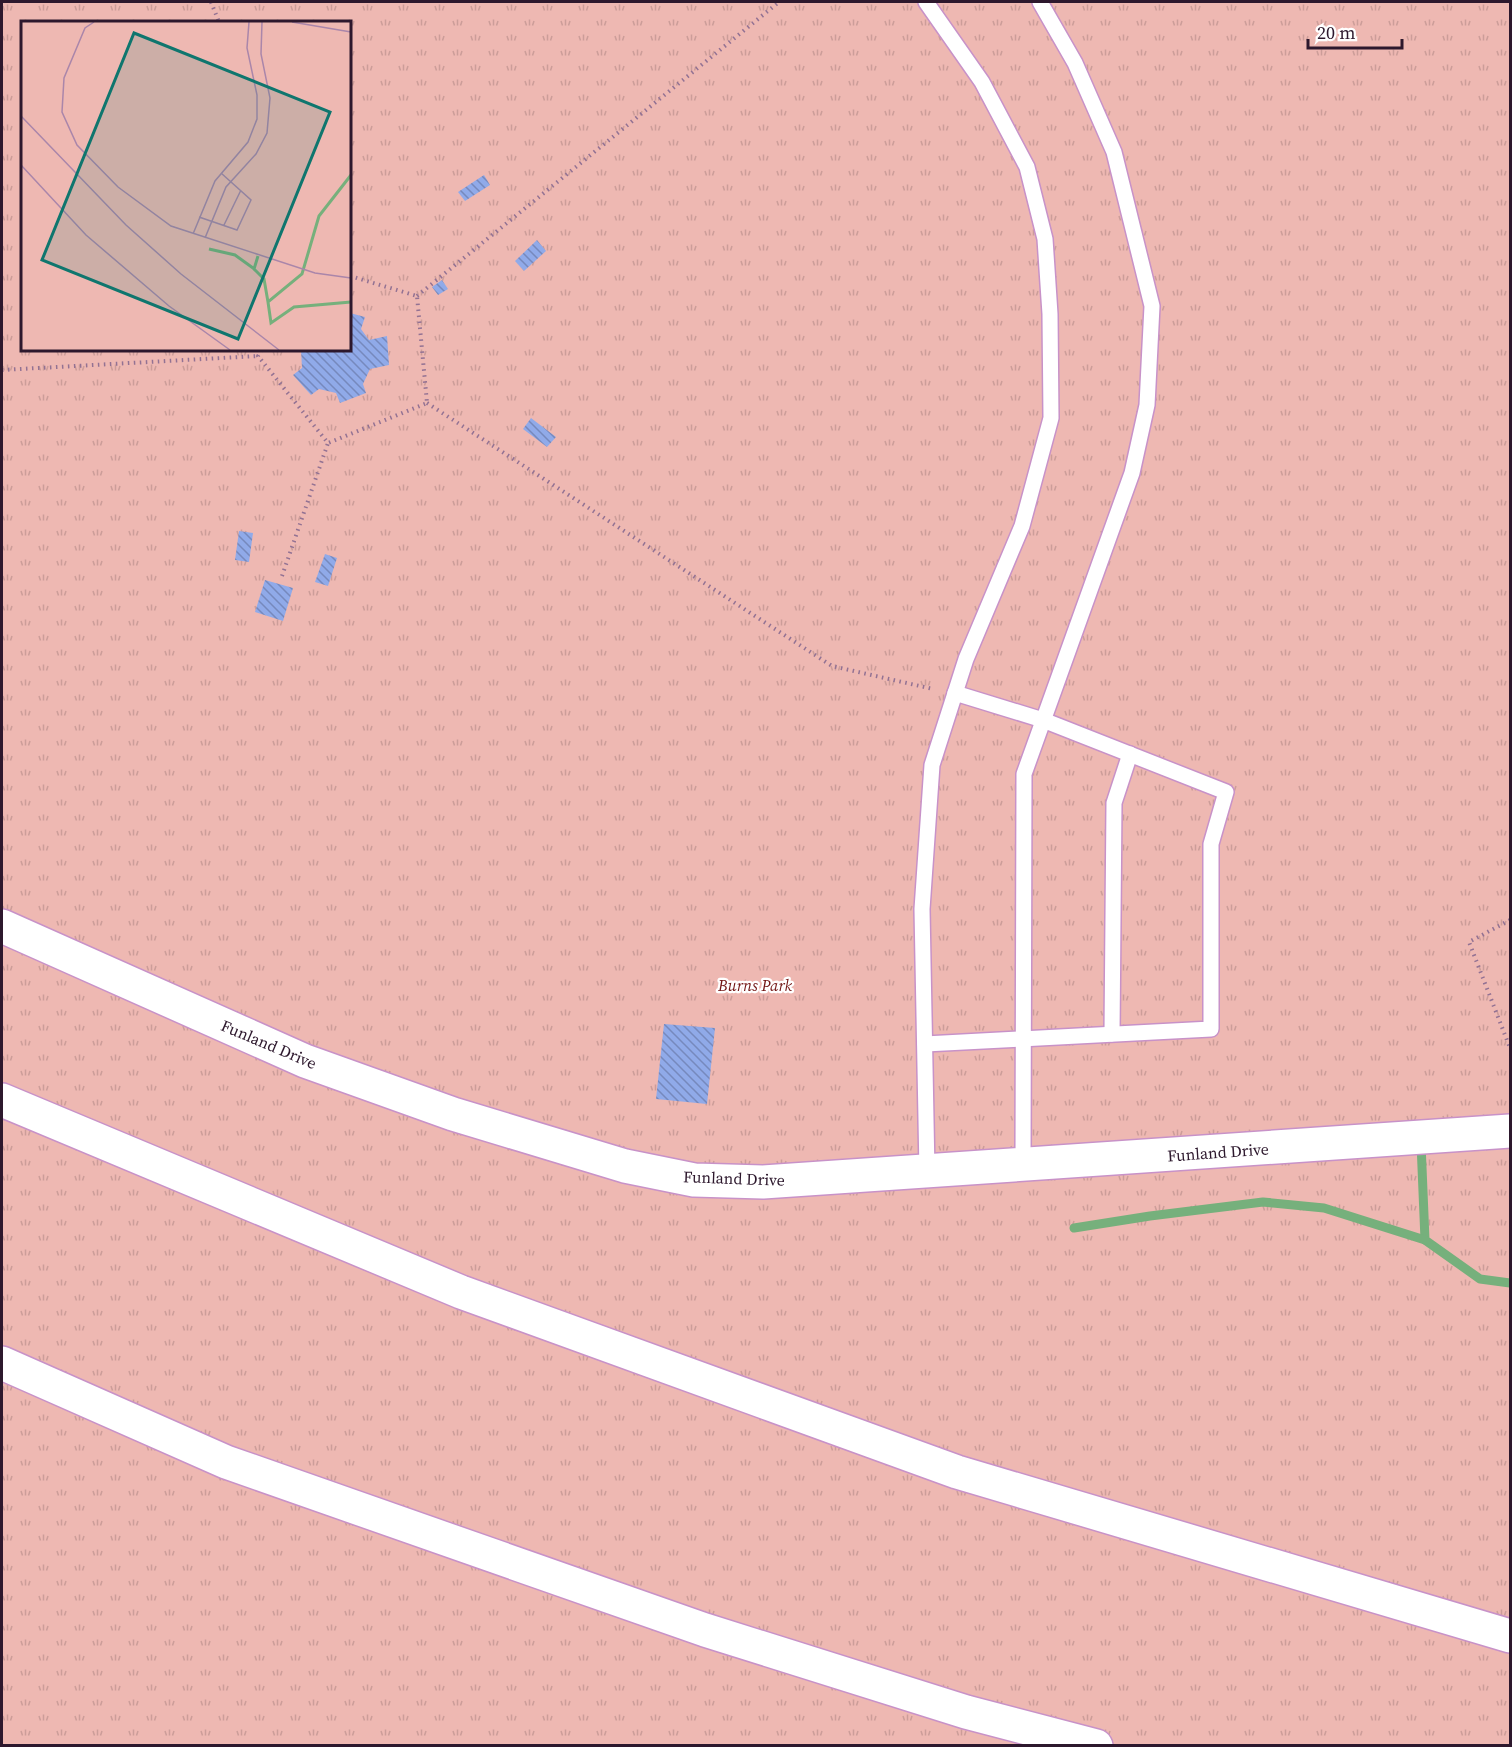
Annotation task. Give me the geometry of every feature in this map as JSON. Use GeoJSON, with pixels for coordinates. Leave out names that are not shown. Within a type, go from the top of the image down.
{"type":"FeatureCollection","features":[{"type":"Feature","properties":{"kind":"main road","name":"Funland Drive"},"geometry":{"type":"LineString","coordinates":[[2,926],[305,1061],[453,1114],[626,1166],[694,1179],[763,1182],[1510,1131]]}},
{"type":"Feature","properties":{"kind":"main road"},"geometry":{"type":"LineString","coordinates":[[2,1100],[461,1292],[946,1468],[1510,1636]]}},
{"type":"Feature","properties":{"kind":"main road"},"geometry":{"type":"LineString","coordinates":[[2,1363],[226,1462],[683,1622],[966,1712],[1096,1746]]}},
{"type":"Feature","properties":{"kind":"lane"},"geometry":{"type":"LineString","coordinates":[[926,2],[982,82],[1027,167],[1045,239],[1050,314],[1052,418],[1022,526],[966,659],[932,765],[922,909],[927,1172]]}},
{"type":"Feature","properties":{"kind":"lane"},"geometry":{"type":"LineString","coordinates":[[1023,1165],[1024,774],[1132,473],[1147,405],[1152,306],[1114,152],[1075,63],[1040,2]]}},
{"type":"Feature","properties":{"kind":"lane"},"geometry":{"type":"LineString","coordinates":[[925,1044],[1211,1029],[1211,844],[1226,792],[1043,720],[955,693]]}},
{"type":"Feature","properties":{"kind":"lane"},"geometry":{"type":"LineString","coordinates":[[1112,1034],[1113,803],[1130,754]]}},
{"type":"Feature","properties":{"kind":"path"},"geometry":{"type":"LineString","coordinates":[[211,2],[219,21]]}},
{"type":"Feature","properties":{"kind":"path"},"geometry":{"type":"LineString","coordinates":[[417,296],[779,2]]}},
{"type":"Feature","properties":{"kind":"path"},"geometry":{"type":"LineString","coordinates":[[351,276],[417,296]]}},
{"type":"Feature","properties":{"kind":"path"},"geometry":{"type":"LineString","coordinates":[[417,296],[427,403]]}},
{"type":"Feature","properties":{"kind":"path"},"geometry":{"type":"LineString","coordinates":[[258,356],[261,351]]}},
{"type":"Feature","properties":{"kind":"path"},"geometry":{"type":"LineString","coordinates":[[258,356],[328,443]]}},
{"type":"Feature","properties":{"kind":"path"},"geometry":{"type":"LineString","coordinates":[[2,370],[258,356]]}},
{"type":"Feature","properties":{"kind":"path"},"geometry":{"type":"LineString","coordinates":[[427,403],[832,666],[955,693]]}},
{"type":"Feature","properties":{"kind":"path"},"geometry":{"type":"LineString","coordinates":[[282,576],[328,443],[427,403]]}},
{"type":"Feature","properties":{"kind":"path"},"geometry":{"type":"LineString","coordinates":[[1510,920],[1469,942],[1510,1048]]}},
{"type":"Feature","properties":{"kind":"green space","name":"Burns Park"},"geometry":{"type":"Polygon","coordinates":[[[2,2],[1510,2],[1510,1745],[2,1746],[2,2]]]}},
{"type":"Feature","properties":{"kind":"building"},"geometry":{"type":"Polygon","coordinates":[[[484,175],[490,185],[465,201],[458,192],[484,175]]]}},
{"type":"Feature","properties":{"kind":"building"},"geometry":{"type":"Polygon","coordinates":[[[537,240],[546,251],[524,271],[515,261],[537,240]]]}},
{"type":"Feature","properties":{"kind":"building"},"geometry":{"type":"Polygon","coordinates":[[[442,280],[448,289],[438,295],[432,287],[442,280]]]}},
{"type":"Feature","properties":{"kind":"building"},"geometry":{"type":"Polygon","coordinates":[[[351,313],[365,317],[361,329],[369,340],[387,336],[389,365],[370,369],[363,384],[366,393],[340,403],[336,393],[319,389],[311,395],[293,375],[302,368],[301,351],[351,351],[351,313]]]}},
{"type":"Feature","properties":{"kind":"building"},"geometry":{"type":"Polygon","coordinates":[[[531,418],[556,437],[547,447],[523,429],[531,418]]]}},
{"type":"Feature","properties":{"kind":"building"},"geometry":{"type":"Polygon","coordinates":[[[239,531],[253,533],[249,562],[235,560],[239,531]]]}},
{"type":"Feature","properties":{"kind":"building"},"geometry":{"type":"Polygon","coordinates":[[[325,554],[337,558],[328,586],[315,582],[325,554]]]}},
{"type":"Feature","properties":{"kind":"building"},"geometry":{"type":"Polygon","coordinates":[[[265,580],[293,588],[283,621],[255,612],[265,580]]]}},
{"type":"Feature","properties":{"kind":"building"},"geometry":{"type":"Polygon","coordinates":[[[664,1024],[715,1028],[707,1104],[656,1099],[664,1024]]]}},
{"type":"Feature","properties":{"kind":"waterway"},"geometry":{"type":"LineString","coordinates":[[1421,1143],[1425,1240],[1480,1279],[1510,1283]]}},
{"type":"Feature","properties":{"kind":"waterway"},"geometry":{"type":"LineString","coordinates":[[1074,1228],[1263,1202],[1324,1208],[1425,1240]]}}]}
